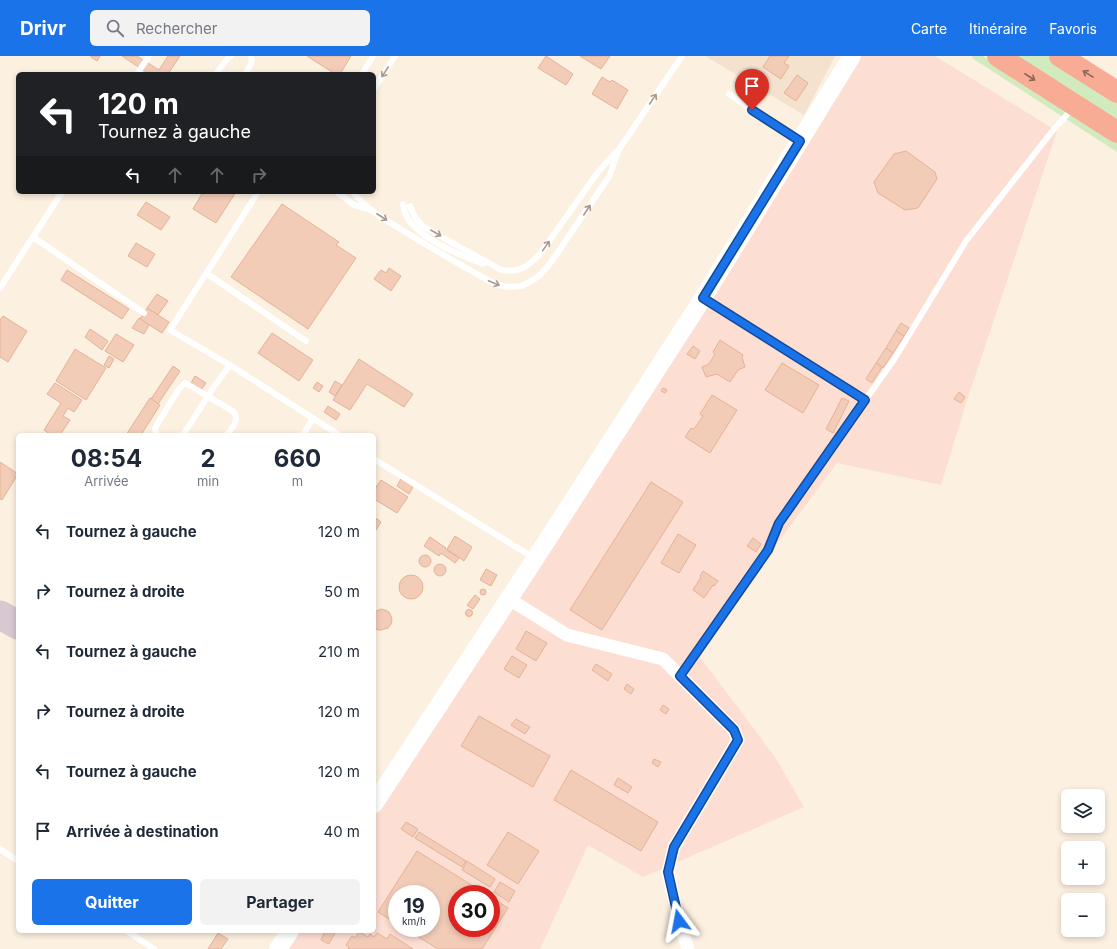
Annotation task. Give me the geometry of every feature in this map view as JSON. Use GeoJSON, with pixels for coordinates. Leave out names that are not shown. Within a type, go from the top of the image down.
{"type":"FeatureCollection","features":[{"type":"Feature","properties":{"kind":"highway"},"geometry":{"type":"LineString","coordinates":[[998,56],[1117,132]]}},
{"type":"Feature","properties":{"kind":"highway"},"geometry":{"type":"LineString","coordinates":[[1060,56],[1117,92]]}},
{"type":"Feature","properties":{"kind":"street"},"geometry":{"type":"LineString","coordinates":[[376,801],[509,599],[703,298],[852,56]]}},
{"type":"Feature","properties":{"kind":"street"},"geometry":{"type":"LineString","coordinates":[[509,599],[567,636],[663,659],[734,730],[738,740],[674,847],[668,872],[679,921],[688,949]]}},
{"type":"Feature","properties":{"kind":"street"},"geometry":{"type":"LineString","coordinates":[[278,949],[289,933]]}},
{"type":"Feature","properties":{"kind":"lane"},"geometry":{"type":"LineString","coordinates":[[138,72],[149,56]]}},
{"type":"Feature","properties":{"kind":"lane"},"geometry":{"type":"LineString","coordinates":[[217,72],[231,56]]}},
{"type":"Feature","properties":{"kind":"lane"},"geometry":{"type":"LineString","coordinates":[[246,72],[251,65],[251,56]]}},
{"type":"Feature","properties":{"kind":"lane"},"geometry":{"type":"LineString","coordinates":[[363,72],[373,56]]}},
{"type":"Feature","properties":{"kind":"lane"},"geometry":{"type":"LineString","coordinates":[[376,86],[395,56]]}},
{"type":"Feature","properties":{"kind":"lane"},"geometry":{"type":"LineString","coordinates":[[403,204],[407,218],[416,228],[426,236],[460,255],[501,270],[511,272],[521,269],[531,263],[540,254],[598,172],[618,151],[682,56]]}},
{"type":"Feature","properties":{"kind":"lane"},"geometry":{"type":"LineString","coordinates":[[729,94],[800,141]]}},
{"type":"Feature","properties":{"kind":"lane"},"geometry":{"type":"LineString","coordinates":[[680,676],[768,550],[779,523],[895,358],[966,241],[1054,129],[1075,106]]}},
{"type":"Feature","properties":{"kind":"lane"},"geometry":{"type":"LineString","coordinates":[[355,194],[370,210],[418,241],[495,284],[507,287],[520,286],[530,282],[540,275],[552,261],[610,175],[618,151]]}},
{"type":"Feature","properties":{"kind":"lane"},"geometry":{"type":"LineString","coordinates":[[0,288],[61,194]]}},
{"type":"Feature","properties":{"kind":"lane"},"geometry":{"type":"LineString","coordinates":[[257,194],[206,273],[168,328],[230,365],[336,433]]}},
{"type":"Feature","properties":{"kind":"lane"},"geometry":{"type":"LineString","coordinates":[[340,194],[354,205],[370,210]]}},
{"type":"Feature","properties":{"kind":"lane"},"geometry":{"type":"LineString","coordinates":[[410,206],[414,216],[424,227],[501,270]]}},
{"type":"Feature","properties":{"kind":"lane"},"geometry":{"type":"LineString","coordinates":[[33,237],[144,313]]}},
{"type":"Feature","properties":{"kind":"lane"},"geometry":{"type":"LineString","coordinates":[[206,273],[306,341]]}},
{"type":"Feature","properties":{"kind":"lane"},"geometry":{"type":"LineString","coordinates":[[703,298],[865,400]]}},
{"type":"Feature","properties":{"kind":"lane"},"geometry":{"type":"LineString","coordinates":[[184,433],[230,365]]}},
{"type":"Feature","properties":{"kind":"lane"},"geometry":{"type":"LineString","coordinates":[[156,433],[155,428],[179,389],[185,384],[190,385],[234,412],[236,415],[236,420],[228,433]]}},
{"type":"Feature","properties":{"kind":"lane"},"geometry":{"type":"LineString","coordinates":[[304,433],[313,418]]}},
{"type":"Feature","properties":{"kind":"lane"},"geometry":{"type":"LineString","coordinates":[[376,460],[535,559]]}},
{"type":"Feature","properties":{"kind":"lane"},"geometry":{"type":"LineString","coordinates":[[0,849],[16,859]]}},
{"type":"Feature","properties":{"kind":"lane"},"geometry":{"type":"LineString","coordinates":[[129,933],[154,949]]}},
{"type":"Feature","properties":{"kind":"shaded area"},"geometry":{"type":"Polygon","coordinates":[[[705,56],[835,56],[804,115],[705,56]]]}},
{"type":"Feature","properties":{"kind":"shaded area"},"geometry":{"type":"Polygon","coordinates":[[[851,56],[935,56],[1057,131],[968,397],[941,485],[837,463],[750,580],[700,657],[775,757],[804,807],[643,877],[588,845],[540,949],[277,949],[288,933],[376,933],[376,799],[851,56]]]}},
{"type":"Feature","properties":{"kind":"green space"},"geometry":{"type":"Polygon","coordinates":[[[973,56],[983,56],[1117,143],[1117,152],[972,58],[973,56]]]}},
{"type":"Feature","properties":{"kind":"green space"},"geometry":{"type":"Polygon","coordinates":[[[1010,56],[1048,56],[1117,100],[1117,125],[1010,56]]]}},
{"type":"Feature","properties":{"kind":"building"},"geometry":{"type":"Polygon","coordinates":[[[91,56],[100,56],[97,61],[91,56]]]}},
{"type":"Feature","properties":{"kind":"building"},"geometry":{"type":"Polygon","coordinates":[[[122,56],[137,56],[159,70],[168,56],[180,56],[169,72],[146,72],[122,56]]]}},
{"type":"Feature","properties":{"kind":"building"},"geometry":{"type":"Polygon","coordinates":[[[307,56],[351,56],[341,72],[332,72],[307,56]]]}},
{"type":"Feature","properties":{"kind":"building"},"geometry":{"type":"Polygon","coordinates":[[[546,56],[573,74],[566,85],[538,68],[546,56]]]}},
{"type":"Feature","properties":{"kind":"building"},"geometry":{"type":"Polygon","coordinates":[[[580,56],[610,56],[601,69],[580,56]]]}},
{"type":"Feature","properties":{"kind":"building"},"geometry":{"type":"Polygon","coordinates":[[[770,56],[789,56],[784,63],[789,66],[781,79],[763,67],[770,56]]]}},
{"type":"Feature","properties":{"kind":"building"},"geometry":{"type":"Polygon","coordinates":[[[797,75],[808,83],[796,101],[784,93],[797,75]]]}},
{"type":"Feature","properties":{"kind":"building"},"geometry":{"type":"Polygon","coordinates":[[[602,77],[610,82],[612,80],[628,90],[617,109],[592,94],[602,77]]]}},
{"type":"Feature","properties":{"kind":"building"},"geometry":{"type":"Polygon","coordinates":[[[906,151],[935,172],[937,179],[918,208],[905,210],[878,193],[874,182],[894,154],[906,151]]]}},
{"type":"Feature","properties":{"kind":"building"},"geometry":{"type":"Polygon","coordinates":[[[202,194],[235,194],[216,223],[193,209],[202,194]]]}},
{"type":"Feature","properties":{"kind":"building"},"geometry":{"type":"Polygon","coordinates":[[[146,202],[170,217],[161,230],[137,215],[146,202]]]}},
{"type":"Feature","properties":{"kind":"building"},"geometry":{"type":"Polygon","coordinates":[[[282,204],[339,242],[336,245],[356,258],[308,329],[231,277],[282,204]]]}},
{"type":"Feature","properties":{"kind":"building"},"geometry":{"type":"Polygon","coordinates":[[[136,243],[155,254],[147,267],[128,256],[136,243]]]}},
{"type":"Feature","properties":{"kind":"building"},"geometry":{"type":"Polygon","coordinates":[[[389,268],[401,276],[391,291],[374,279],[381,270],[386,273],[389,268]]]}},
{"type":"Feature","properties":{"kind":"building"},"geometry":{"type":"Polygon","coordinates":[[[67,270],[129,309],[122,319],[61,280],[67,270]]]}},
{"type":"Feature","properties":{"kind":"building"},"geometry":{"type":"Polygon","coordinates":[[[157,294],[168,301],[158,315],[147,308],[157,294]]]}},
{"type":"Feature","properties":{"kind":"building"},"geometry":{"type":"Polygon","coordinates":[[[147,308],[169,322],[162,333],[140,319],[147,308]]]}},
{"type":"Feature","properties":{"kind":"building"},"geometry":{"type":"Polygon","coordinates":[[[3,316],[27,331],[8,362],[0,357],[0,320],[3,316]]]}},
{"type":"Feature","properties":{"kind":"building"},"geometry":{"type":"Polygon","coordinates":[[[139,318],[149,325],[144,334],[132,328],[139,318]]]}},
{"type":"Feature","properties":{"kind":"building"},"geometry":{"type":"Polygon","coordinates":[[[901,323],[909,328],[904,336],[896,331],[901,323]]]}},
{"type":"Feature","properties":{"kind":"building"},"geometry":{"type":"Polygon","coordinates":[[[90,329],[108,341],[102,350],[85,337],[90,329]]]}},
{"type":"Feature","properties":{"kind":"building"},"geometry":{"type":"Polygon","coordinates":[[[896,331],[904,336],[893,353],[886,348],[896,331]]]}},
{"type":"Feature","properties":{"kind":"building"},"geometry":{"type":"Polygon","coordinates":[[[272,333],[313,360],[299,381],[258,353],[272,333]]]}},
{"type":"Feature","properties":{"kind":"building"},"geometry":{"type":"Polygon","coordinates":[[[116,334],[134,345],[123,362],[105,351],[116,334]]]}},
{"type":"Feature","properties":{"kind":"building"},"geometry":{"type":"Polygon","coordinates":[[[720,340],[743,355],[742,357],[745,367],[738,370],[730,382],[717,374],[706,377],[702,367],[709,364],[715,354],[713,352],[720,340]]]}},
{"type":"Feature","properties":{"kind":"building"},"geometry":{"type":"Polygon","coordinates":[[[693,346],[700,351],[695,359],[687,354],[693,346]]]}},
{"type":"Feature","properties":{"kind":"building"},"geometry":{"type":"Polygon","coordinates":[[[886,348],[893,353],[883,368],[876,363],[886,348]]]}},
{"type":"Feature","properties":{"kind":"building"},"geometry":{"type":"Polygon","coordinates":[[[75,349],[106,368],[86,400],[56,381],[75,349]]]}},
{"type":"Feature","properties":{"kind":"building"},"geometry":{"type":"Polygon","coordinates":[[[109,356],[114,359],[109,368],[104,365],[109,356]]]}},
{"type":"Feature","properties":{"kind":"building"},"geometry":{"type":"Polygon","coordinates":[[[359,359],[413,394],[404,407],[367,384],[350,410],[333,400],[359,359]]]}},
{"type":"Feature","properties":{"kind":"building"},"geometry":{"type":"Polygon","coordinates":[[[782,363],[819,385],[803,413],[765,390],[782,363]]]}},
{"type":"Feature","properties":{"kind":"building"},"geometry":{"type":"Polygon","coordinates":[[[876,363],[882,367],[872,383],[866,379],[876,363]]]}},
{"type":"Feature","properties":{"kind":"building"},"geometry":{"type":"Polygon","coordinates":[[[173,366],[180,371],[158,404],[151,399],[173,366]]]}},
{"type":"Feature","properties":{"kind":"building"},"geometry":{"type":"Polygon","coordinates":[[[195,376],[206,383],[201,390],[191,383],[195,376]]]}},
{"type":"Feature","properties":{"kind":"building"},"geometry":{"type":"Polygon","coordinates":[[[335,381],[342,385],[335,396],[329,392],[335,381]]]}},
{"type":"Feature","properties":{"kind":"building"},"geometry":{"type":"Polygon","coordinates":[[[317,382],[323,386],[319,392],[313,388],[317,382]]]}},
{"type":"Feature","properties":{"kind":"building"},"geometry":{"type":"Polygon","coordinates":[[[55,383],[82,400],[74,412],[68,408],[63,416],[70,420],[61,433],[48,433],[44,430],[61,403],[47,394],[55,383]]]}},
{"type":"Feature","properties":{"kind":"building"},"geometry":{"type":"Polygon","coordinates":[[[663,388],[667,390],[665,393],[661,391],[663,388]]]}},
{"type":"Feature","properties":{"kind":"building"},"geometry":{"type":"Polygon","coordinates":[[[959,392],[965,397],[961,403],[954,399],[959,392]]]}},
{"type":"Feature","properties":{"kind":"building"},"geometry":{"type":"Polygon","coordinates":[[[712,395],[737,410],[710,453],[685,437],[691,428],[694,429],[703,416],[700,414],[712,395]]]}},
{"type":"Feature","properties":{"kind":"building"},"geometry":{"type":"Polygon","coordinates":[[[150,398],[160,405],[142,433],[127,433],[150,398]]]}},
{"type":"Feature","properties":{"kind":"building"},"geometry":{"type":"Polygon","coordinates":[[[842,398],[849,401],[833,433],[826,429],[842,398]]]}},
{"type":"Feature","properties":{"kind":"building"},"geometry":{"type":"Polygon","coordinates":[[[328,406],[340,414],[336,420],[324,412],[328,406]]]}},
{"type":"Feature","properties":{"kind":"building"},"geometry":{"type":"Polygon","coordinates":[[[0,462],[16,473],[16,477],[2,500],[0,499],[0,462]]]}},
{"type":"Feature","properties":{"kind":"building"},"geometry":{"type":"Polygon","coordinates":[[[402,477],[414,485],[409,494],[397,486],[402,477]]]}},
{"type":"Feature","properties":{"kind":"building"},"geometry":{"type":"Polygon","coordinates":[[[381,480],[408,497],[397,513],[376,500],[376,487],[381,480]]]}},
{"type":"Feature","properties":{"kind":"building"},"geometry":{"type":"Polygon","coordinates":[[[651,482],[683,502],[602,630],[570,610],[651,482]]]}},
{"type":"Feature","properties":{"kind":"building"},"geometry":{"type":"Polygon","coordinates":[[[376,518],[381,522],[376,530],[376,518]]]}},
{"type":"Feature","properties":{"kind":"building"},"geometry":{"type":"Polygon","coordinates":[[[678,534],[696,545],[679,573],[661,563],[678,534]]]}},
{"type":"Feature","properties":{"kind":"building"},"geometry":{"type":"Polygon","coordinates":[[[455,536],[472,547],[464,561],[447,549],[455,536]]]}},
{"type":"Feature","properties":{"kind":"building"},"geometry":{"type":"Polygon","coordinates":[[[430,537],[459,558],[455,563],[441,553],[439,556],[424,546],[430,537]]]}},
{"type":"Feature","properties":{"kind":"building"},"geometry":{"type":"Polygon","coordinates":[[[753,538],[761,544],[756,552],[747,546],[753,538]]]}},
{"type":"Feature","properties":{"kind":"building"},"geometry":{"type":"Polygon","coordinates":[[[423,555],[427,555],[431,561],[427,567],[423,567],[419,563],[419,559],[423,555]]]}},
{"type":"Feature","properties":{"kind":"building"},"geometry":{"type":"Polygon","coordinates":[[[438,564],[442,564],[446,570],[442,576],[438,576],[434,572],[434,568],[438,564]]]}},
{"type":"Feature","properties":{"kind":"building"},"geometry":{"type":"Polygon","coordinates":[[[486,569],[497,575],[491,586],[480,580],[486,569]]]}},
{"type":"Feature","properties":{"kind":"building"},"geometry":{"type":"Polygon","coordinates":[[[703,571],[718,581],[714,586],[713,585],[704,598],[693,590],[703,571]]]}},
{"type":"Feature","properties":{"kind":"building"},"geometry":{"type":"Polygon","coordinates":[[[411,575],[419,579],[423,587],[419,595],[411,599],[403,595],[399,587],[403,579],[411,575]]]}},
{"type":"Feature","properties":{"kind":"building"},"geometry":{"type":"Polygon","coordinates":[[[483,589],[486,592],[483,595],[480,592],[483,589]]]}},
{"type":"Feature","properties":{"kind":"building"},"geometry":{"type":"Polygon","coordinates":[[[475,595],[480,599],[473,609],[467,605],[475,595]]]}},
{"type":"Feature","properties":{"kind":"building"},"geometry":{"type":"Polygon","coordinates":[[[381,609],[389,612],[392,620],[388,628],[381,630],[376,629],[376,611],[381,609]]]}},
{"type":"Feature","properties":{"kind":"building"},"geometry":{"type":"Polygon","coordinates":[[[469,610],[472,613],[469,616],[466,613],[469,610]]]}},
{"type":"Feature","properties":{"kind":"building"},"geometry":{"type":"Polygon","coordinates":[[[526,631],[547,643],[536,661],[516,649],[526,631]]]}},
{"type":"Feature","properties":{"kind":"building"},"geometry":{"type":"Polygon","coordinates":[[[512,656],[527,665],[519,678],[504,669],[512,656]]]}},
{"type":"Feature","properties":{"kind":"building"},"geometry":{"type":"Polygon","coordinates":[[[596,664],[612,674],[608,681],[592,670],[596,664]]]}},
{"type":"Feature","properties":{"kind":"building"},"geometry":{"type":"Polygon","coordinates":[[[627,684],[634,689],[631,694],[624,689],[627,684]]]}},
{"type":"Feature","properties":{"kind":"building"},"geometry":{"type":"Polygon","coordinates":[[[663,705],[669,709],[666,714],[660,710],[663,705]]]}},
{"type":"Feature","properties":{"kind":"building"},"geometry":{"type":"Polygon","coordinates":[[[479,716],[550,756],[533,787],[461,746],[479,716]]]}},
{"type":"Feature","properties":{"kind":"building"},"geometry":{"type":"Polygon","coordinates":[[[516,719],[530,727],[525,734],[511,725],[516,719]]]}},
{"type":"Feature","properties":{"kind":"building"},"geometry":{"type":"Polygon","coordinates":[[[654,759],[661,762],[658,767],[652,763],[654,759]]]}},
{"type":"Feature","properties":{"kind":"building"},"geometry":{"type":"Polygon","coordinates":[[[571,770],[658,822],[641,851],[554,800],[571,770]]]}},
{"type":"Feature","properties":{"kind":"building"},"geometry":{"type":"Polygon","coordinates":[[[618,778],[632,787],[628,793],[614,785],[618,778]]]}},
{"type":"Feature","properties":{"kind":"building"},"geometry":{"type":"Polygon","coordinates":[[[406,822],[418,829],[413,837],[401,829],[406,822]]]}},
{"type":"Feature","properties":{"kind":"building"},"geometry":{"type":"Polygon","coordinates":[[[419,832],[466,861],[462,867],[415,838],[419,832]]]}},
{"type":"Feature","properties":{"kind":"building"},"geometry":{"type":"Polygon","coordinates":[[[508,832],[539,851],[518,884],[487,865],[508,832]]]}},
{"type":"Feature","properties":{"kind":"building"},"geometry":{"type":"Polygon","coordinates":[[[417,851],[472,885],[448,885],[448,937],[490,937],[482,949],[438,949],[419,937],[440,937],[440,885],[395,885],[417,851]]]}},
{"type":"Feature","properties":{"kind":"building"},"geometry":{"type":"Polygon","coordinates":[[[467,861],[495,879],[491,885],[487,885],[462,870],[467,861]]]}},
{"type":"Feature","properties":{"kind":"building"},"geometry":{"type":"Polygon","coordinates":[[[500,882],[515,891],[509,902],[500,896],[500,885],[498,885],[500,882]]]}},
{"type":"Feature","properties":{"kind":"building"},"geometry":{"type":"Polygon","coordinates":[[[388,896],[388,918],[378,912],[388,896]]]}},
{"type":"Feature","properties":{"kind":"building"},"geometry":{"type":"Polygon","coordinates":[[[500,903],[508,908],[500,921],[500,903]]]}},
{"type":"Feature","properties":{"kind":"building"},"geometry":{"type":"Polygon","coordinates":[[[218,933],[228,939],[221,949],[208,949],[218,933]]]}},
{"type":"Feature","properties":{"kind":"building"},"geometry":{"type":"Polygon","coordinates":[[[324,933],[335,933],[329,944],[321,940],[324,933]]]}},
{"type":"Feature","properties":{"kind":"building"},"geometry":{"type":"Polygon","coordinates":[[[358,933],[361,933],[368,937],[370,934],[374,937],[377,933],[387,939],[388,937],[395,937],[413,949],[348,949],[349,947],[346,945],[352,936],[355,938],[358,933]]]}},
{"type":"Feature","properties":{"kind":"taxiway"},"geometry":{"type":"LineString","coordinates":[[0,615],[16,624]]}},
{"type":"Feature","properties":{"kind":"route"},"geometry":{"type":"LineString","coordinates":[[679,921],[668,872],[674,847],[738,740],[734,730],[680,676],[768,550],[779,523],[865,400],[703,298],[800,141],[752,110]]}}]}
